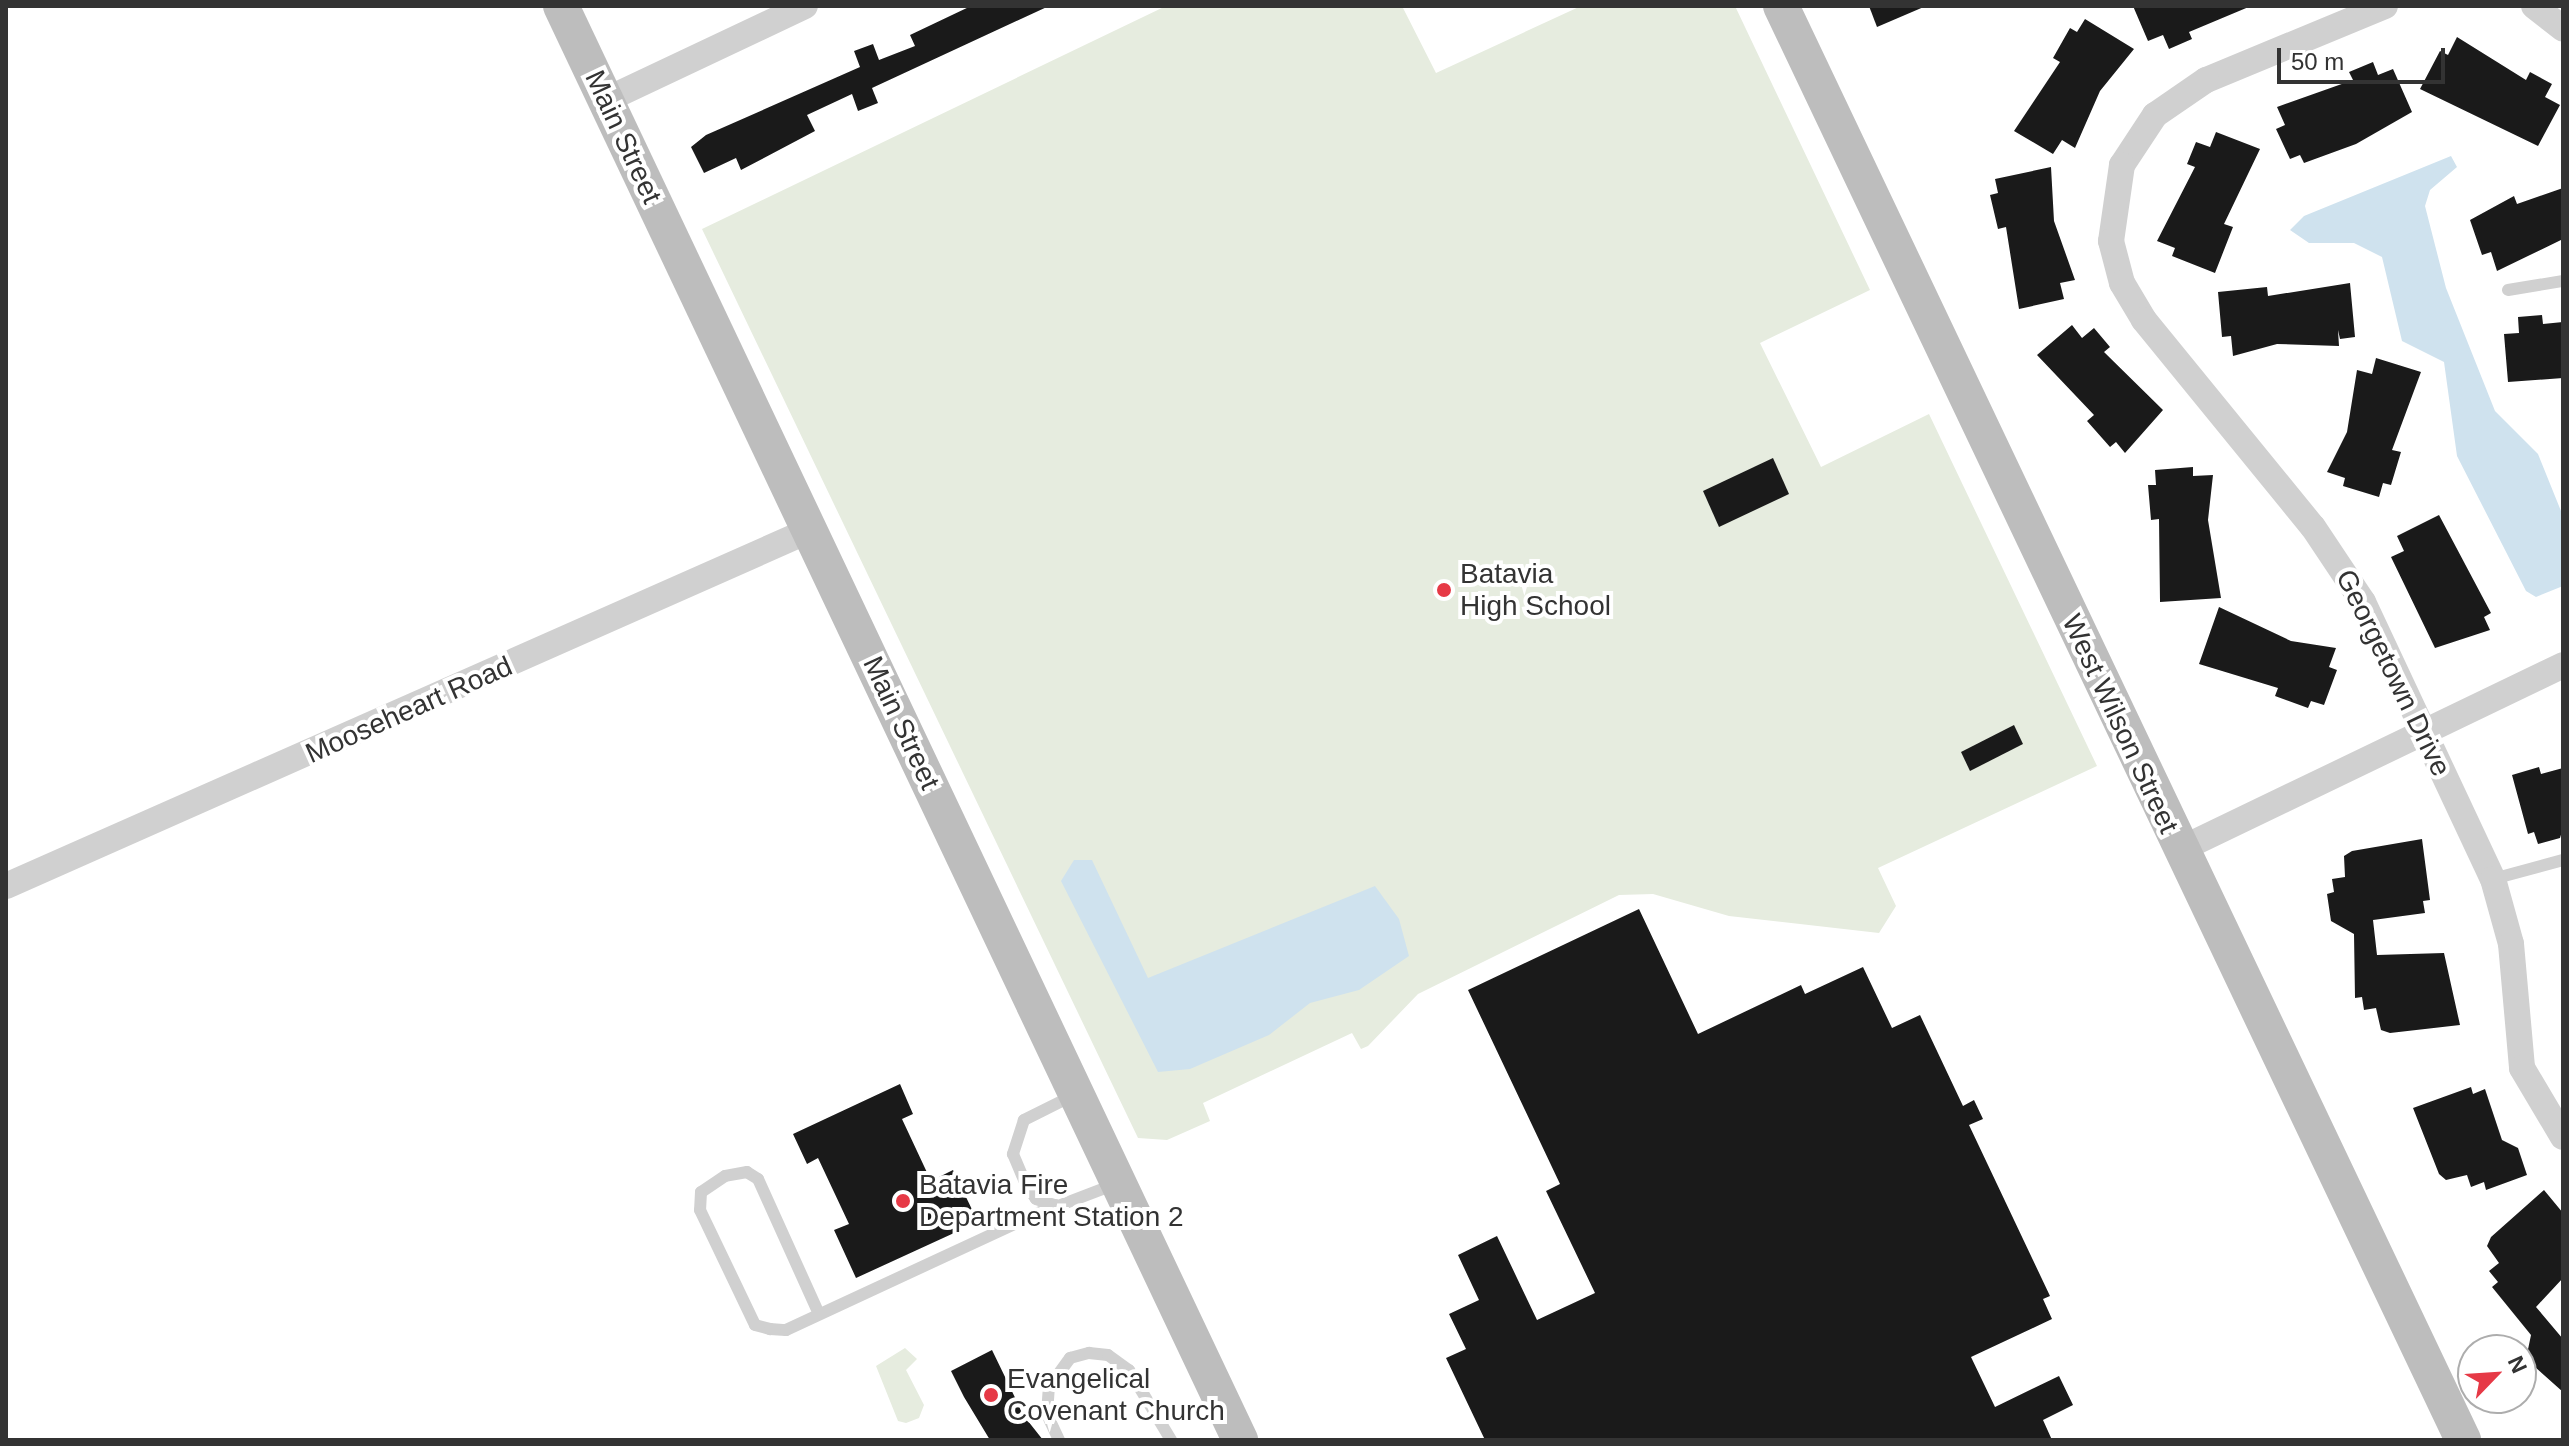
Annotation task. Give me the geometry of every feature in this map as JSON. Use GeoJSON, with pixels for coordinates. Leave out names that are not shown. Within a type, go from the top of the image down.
{"type":"FeatureCollection","features":[{"type":"Feature","properties":{"kind":"main road","name":"Main Street"},"geometry":{"type":"LineString","coordinates":[[561,6],[1240,1440]]}},
{"type":"Feature","properties":{"kind":"main road","name":"West Wilson Street"},"geometry":{"type":"LineString","coordinates":[[1781,6],[2179,850],[2463,1440]]}},
{"type":"Feature","properties":{"kind":"street"},"geometry":{"type":"LineString","coordinates":[[606,100],[805,6]]}},
{"type":"Feature","properties":{"kind":"street","name":"Georgetown Drive"},"geometry":{"type":"LineString","coordinates":[[2385,6],[2179,96],[2155,115],[2122,165],[2111,241],[2122,283],[2340,564],[2493,879],[2511,944],[2522,1068],[2563,1137]]}},
{"type":"Feature","properties":{"kind":"street"},"geometry":{"type":"LineString","coordinates":[[2534,6],[2563,29]]}},
{"type":"Feature","properties":{"kind":"street","name":"Mooseheart Road"},"geometry":{"type":"LineString","coordinates":[[6,886],[810,530]]}},
{"type":"Feature","properties":{"kind":"street"},"geometry":{"type":"LineString","coordinates":[[2179,850],[2563,665]]}},
{"type":"Feature","properties":{"kind":"lane"},"geometry":{"type":"LineString","coordinates":[[2508,290],[2563,281]]}},
{"type":"Feature","properties":{"kind":"lane"},"geometry":{"type":"LineString","coordinates":[[2493,879],[2563,860]]}},
{"type":"Feature","properties":{"kind":"lane"},"geometry":{"type":"LineString","coordinates":[[1055,1205],[1036,1199],[1024,1180],[1015,1138],[1024,1120],[1076,1094]]}},
{"type":"Feature","properties":{"kind":"lane"},"geometry":{"type":"LineString","coordinates":[[819,1314],[758,1179],[747,1172],[725,1176],[701,1192],[700,1210],[755,1325],[786,1330],[1055,1205],[1118,1183]]}},
{"type":"Feature","properties":{"kind":"lane"},"geometry":{"type":"LineString","coordinates":[[1059,1440],[1047,1414],[1049,1387],[1070,1358],[1089,1353],[1108,1355],[1129,1370],[1171,1440]]}},
{"type":"Feature","properties":{"kind":"shaded area","name":"Batavia High School"},"geometry":{"type":"Polygon","coordinates":[[[1166,6],[1402,6],[1436,73],[1581,6],[1735,6],[1870,290],[1760,343],[1821,467],[1929,414],[2097,766],[1878,868],[1896,906],[1879,933],[1729,916],[1653,894],[1619,895],[1418,994],[1368,1046],[1361,1049],[1352,1033],[1203,1103],[1210,1121],[1167,1140],[1138,1138],[702,229],[1166,6]]]}},
{"type":"Feature","properties":{"kind":"shaded area"},"geometry":{"type":"Polygon","coordinates":[[[905,1348],[917,1359],[906,1370],[924,1405],[919,1418],[906,1423],[898,1421],[876,1366],[905,1348]]]}},
{"type":"Feature","properties":{"kind":"water"},"geometry":{"type":"Polygon","coordinates":[[[2451,156],[2457,167],[2430,190],[2425,206],[2446,288],[2495,411],[2538,454],[2563,516],[2563,586],[2536,597],[2526,591],[2457,456],[2444,362],[2402,341],[2382,257],[2354,243],[2309,243],[2290,230],[2304,216],[2451,156]]]}},
{"type":"Feature","properties":{"kind":"water"},"geometry":{"type":"Polygon","coordinates":[[[1074,860],[1092,860],[1148,978],[1375,886],[1399,919],[1409,956],[1359,990],[1310,1003],[1269,1035],[1190,1069],[1158,1072],[1061,881],[1074,860]]]}},
{"type":"Feature","properties":{"kind":"building"},"geometry":{"type":"Polygon","coordinates":[[[971,6],[1049,6],[872,88],[878,103],[858,111],[852,94],[807,115],[815,131],[741,170],[736,158],[704,173],[691,147],[706,135],[860,67],[854,51],[873,44],[879,60],[915,46],[910,35],[971,6]]]}},
{"type":"Feature","properties":{"kind":"building"},"geometry":{"type":"Polygon","coordinates":[[[1869,6],[1926,6],[1877,27],[1869,6]]]}},
{"type":"Feature","properties":{"kind":"building"},"geometry":{"type":"Polygon","coordinates":[[[2133,6],[2251,6],[2189,32],[2192,39],[2169,49],[2163,35],[2148,41],[2133,6]]]}},
{"type":"Feature","properties":{"kind":"building"},"geometry":{"type":"Polygon","coordinates":[[[2085,19],[2134,49],[2100,91],[2075,148],[2062,140],[2053,154],[2014,131],[2060,62],[2053,58],[2070,28],[2077,32],[2085,19]]]}},
{"type":"Feature","properties":{"kind":"building"},"geometry":{"type":"Polygon","coordinates":[[[2457,37],[2526,80],[2530,72],[2552,84],[2545,97],[2560,105],[2538,146],[2420,89],[2440,51],[2448,55],[2457,37]]]}},
{"type":"Feature","properties":{"kind":"building"},"geometry":{"type":"Polygon","coordinates":[[[2373,62],[2378,75],[2393,69],[2412,112],[2356,144],[2304,163],[2300,155],[2290,159],[2276,129],[2285,125],[2277,107],[2353,80],[2349,72],[2373,62]]]}},
{"type":"Feature","properties":{"kind":"building"},"geometry":{"type":"Polygon","coordinates":[[[2216,132],[2260,149],[2224,224],[2233,227],[2215,273],[2172,256],[2175,248],[2157,241],[2195,167],[2187,164],[2196,142],[2210,147],[2216,132]]]}},
{"type":"Feature","properties":{"kind":"building"},"geometry":{"type":"Polygon","coordinates":[[[2051,167],[2054,221],[2075,280],[2060,283],[2064,299],[2019,309],[2006,227],[1998,229],[1990,195],[1998,193],[1995,179],[2051,167]]]}},
{"type":"Feature","properties":{"kind":"building"},"geometry":{"type":"Polygon","coordinates":[[[2563,188],[2563,239],[2497,271],[2491,252],[2482,255],[2470,220],[2514,196],[2517,204],[2563,188]]]}},
{"type":"Feature","properties":{"kind":"building"},"geometry":{"type":"Polygon","coordinates":[[[2350,283],[2355,337],[2340,339],[2338,330],[2339,346],[2277,344],[2233,356],[2231,336],[2222,337],[2218,292],[2267,287],[2268,296],[2350,283]]]}},
{"type":"Feature","properties":{"kind":"building"},"geometry":{"type":"Polygon","coordinates":[[[2542,315],[2543,324],[2563,322],[2563,378],[2508,382],[2504,334],[2519,333],[2518,317],[2542,315]]]}},
{"type":"Feature","properties":{"kind":"building"},"geometry":{"type":"Polygon","coordinates":[[[2072,325],[2082,338],[2094,328],[2110,347],[2104,352],[2163,410],[2125,453],[2116,442],[2110,447],[2087,421],[2094,415],[2037,355],[2072,325]]]}},
{"type":"Feature","properties":{"kind":"building"},"geometry":{"type":"Polygon","coordinates":[[[2376,358],[2421,372],[2392,450],[2401,452],[2391,485],[2383,483],[2379,497],[2343,486],[2345,478],[2327,472],[2347,432],[2357,370],[2372,374],[2376,358]]]}},
{"type":"Feature","properties":{"kind":"building"},"geometry":{"type":"Polygon","coordinates":[[[1773,458],[1789,494],[1719,527],[1703,491],[1773,458]]]}},
{"type":"Feature","properties":{"kind":"building"},"geometry":{"type":"Polygon","coordinates":[[[2193,467],[2193,476],[2213,475],[2208,520],[2221,598],[2160,602],[2159,519],[2151,520],[2148,485],[2156,485],[2155,470],[2193,467]]]}},
{"type":"Feature","properties":{"kind":"building"},"geometry":{"type":"Polygon","coordinates":[[[2439,515],[2491,613],[2484,617],[2490,630],[2435,648],[2391,557],[2404,551],[2397,536],[2439,515]]]}},
{"type":"Feature","properties":{"kind":"building"},"geometry":{"type":"Polygon","coordinates":[[[2219,607],[2291,641],[2336,648],[2329,667],[2337,670],[2324,705],[2311,701],[2308,708],[2275,696],[2278,688],[2199,664],[2219,607]]]}},
{"type":"Feature","properties":{"kind":"building"},"geometry":{"type":"Polygon","coordinates":[[[2014,725],[2023,744],[1970,771],[1961,752],[2014,725]]]}},
{"type":"Feature","properties":{"kind":"building"},"geometry":{"type":"Polygon","coordinates":[[[2539,767],[2541,774],[2563,768],[2563,828],[2560,838],[2538,844],[2534,832],[2528,834],[2512,775],[2539,767]]]}},
{"type":"Feature","properties":{"kind":"building"},"geometry":{"type":"Polygon","coordinates":[[[2422,839],[2430,900],[2423,901],[2425,913],[2373,920],[2377,955],[2444,953],[2460,1025],[2390,1033],[2381,1030],[2376,1008],[2364,1010],[2362,997],[2355,998],[2354,934],[2331,921],[2327,894],[2334,892],[2332,879],[2345,877],[2344,856],[2352,851],[2422,839]]]}},
{"type":"Feature","properties":{"kind":"building"},"geometry":{"type":"Polygon","coordinates":[[[1639,909],[1698,1034],[1801,985],[1805,994],[1863,967],[1892,1028],[1920,1015],[1963,1106],[1974,1100],[1983,1119],[1969,1125],[2050,1296],[2043,1299],[2052,1319],[1971,1357],[1995,1407],[2059,1376],[2073,1405],[2043,1420],[2052,1440],[1485,1440],[1446,1358],[1466,1349],[1449,1314],[1479,1300],[1458,1255],[1497,1236],[1537,1320],[1595,1293],[1546,1191],[1560,1184],[1468,990],[1639,909]]]}},
{"type":"Feature","properties":{"kind":"building","name":"Batavia Fire Department Station 2"},"geometry":{"type":"Polygon","coordinates":[[[900,1084],[913,1114],[902,1119],[931,1181],[953,1170],[978,1222],[856,1278],[834,1230],[849,1224],[818,1158],[807,1164],[793,1134],[900,1084]]]}},
{"type":"Feature","properties":{"kind":"building"},"geometry":{"type":"Polygon","coordinates":[[[2471,1087],[2473,1094],[2485,1089],[2502,1140],[2518,1148],[2527,1175],[2486,1190],[2484,1182],[2471,1187],[2467,1175],[2446,1180],[2439,1174],[2413,1108],[2471,1087]]]}},
{"type":"Feature","properties":{"kind":"building"},"geometry":{"type":"Polygon","coordinates":[[[2544,1190],[2563,1213],[2563,1278],[2536,1307],[2563,1339],[2563,1392],[2537,1369],[2537,1334],[2530,1334],[2492,1287],[2498,1282],[2489,1271],[2499,1263],[2487,1246],[2491,1237],[2544,1190]]]}},
{"type":"Feature","properties":{"kind":"building","name":"Evangelical Covenant Church"},"geometry":{"type":"Polygon","coordinates":[[[992,1350],[1024,1416],[1043,1440],[990,1440],[964,1397],[951,1371],[992,1350]]]}},
{"type":"Feature","properties":{"kind":"place","name":"Batavia High School"},"geometry":{"type":"Point","coordinates":[1444,590]}},
{"type":"Feature","properties":{"kind":"place","name":"Batavia Fire Department Station 2"},"geometry":{"type":"Point","coordinates":[903,1201]}},
{"type":"Feature","properties":{"kind":"place","name":"Evangelical Covenant Church"},"geometry":{"type":"Point","coordinates":[991,1395]}}]}
